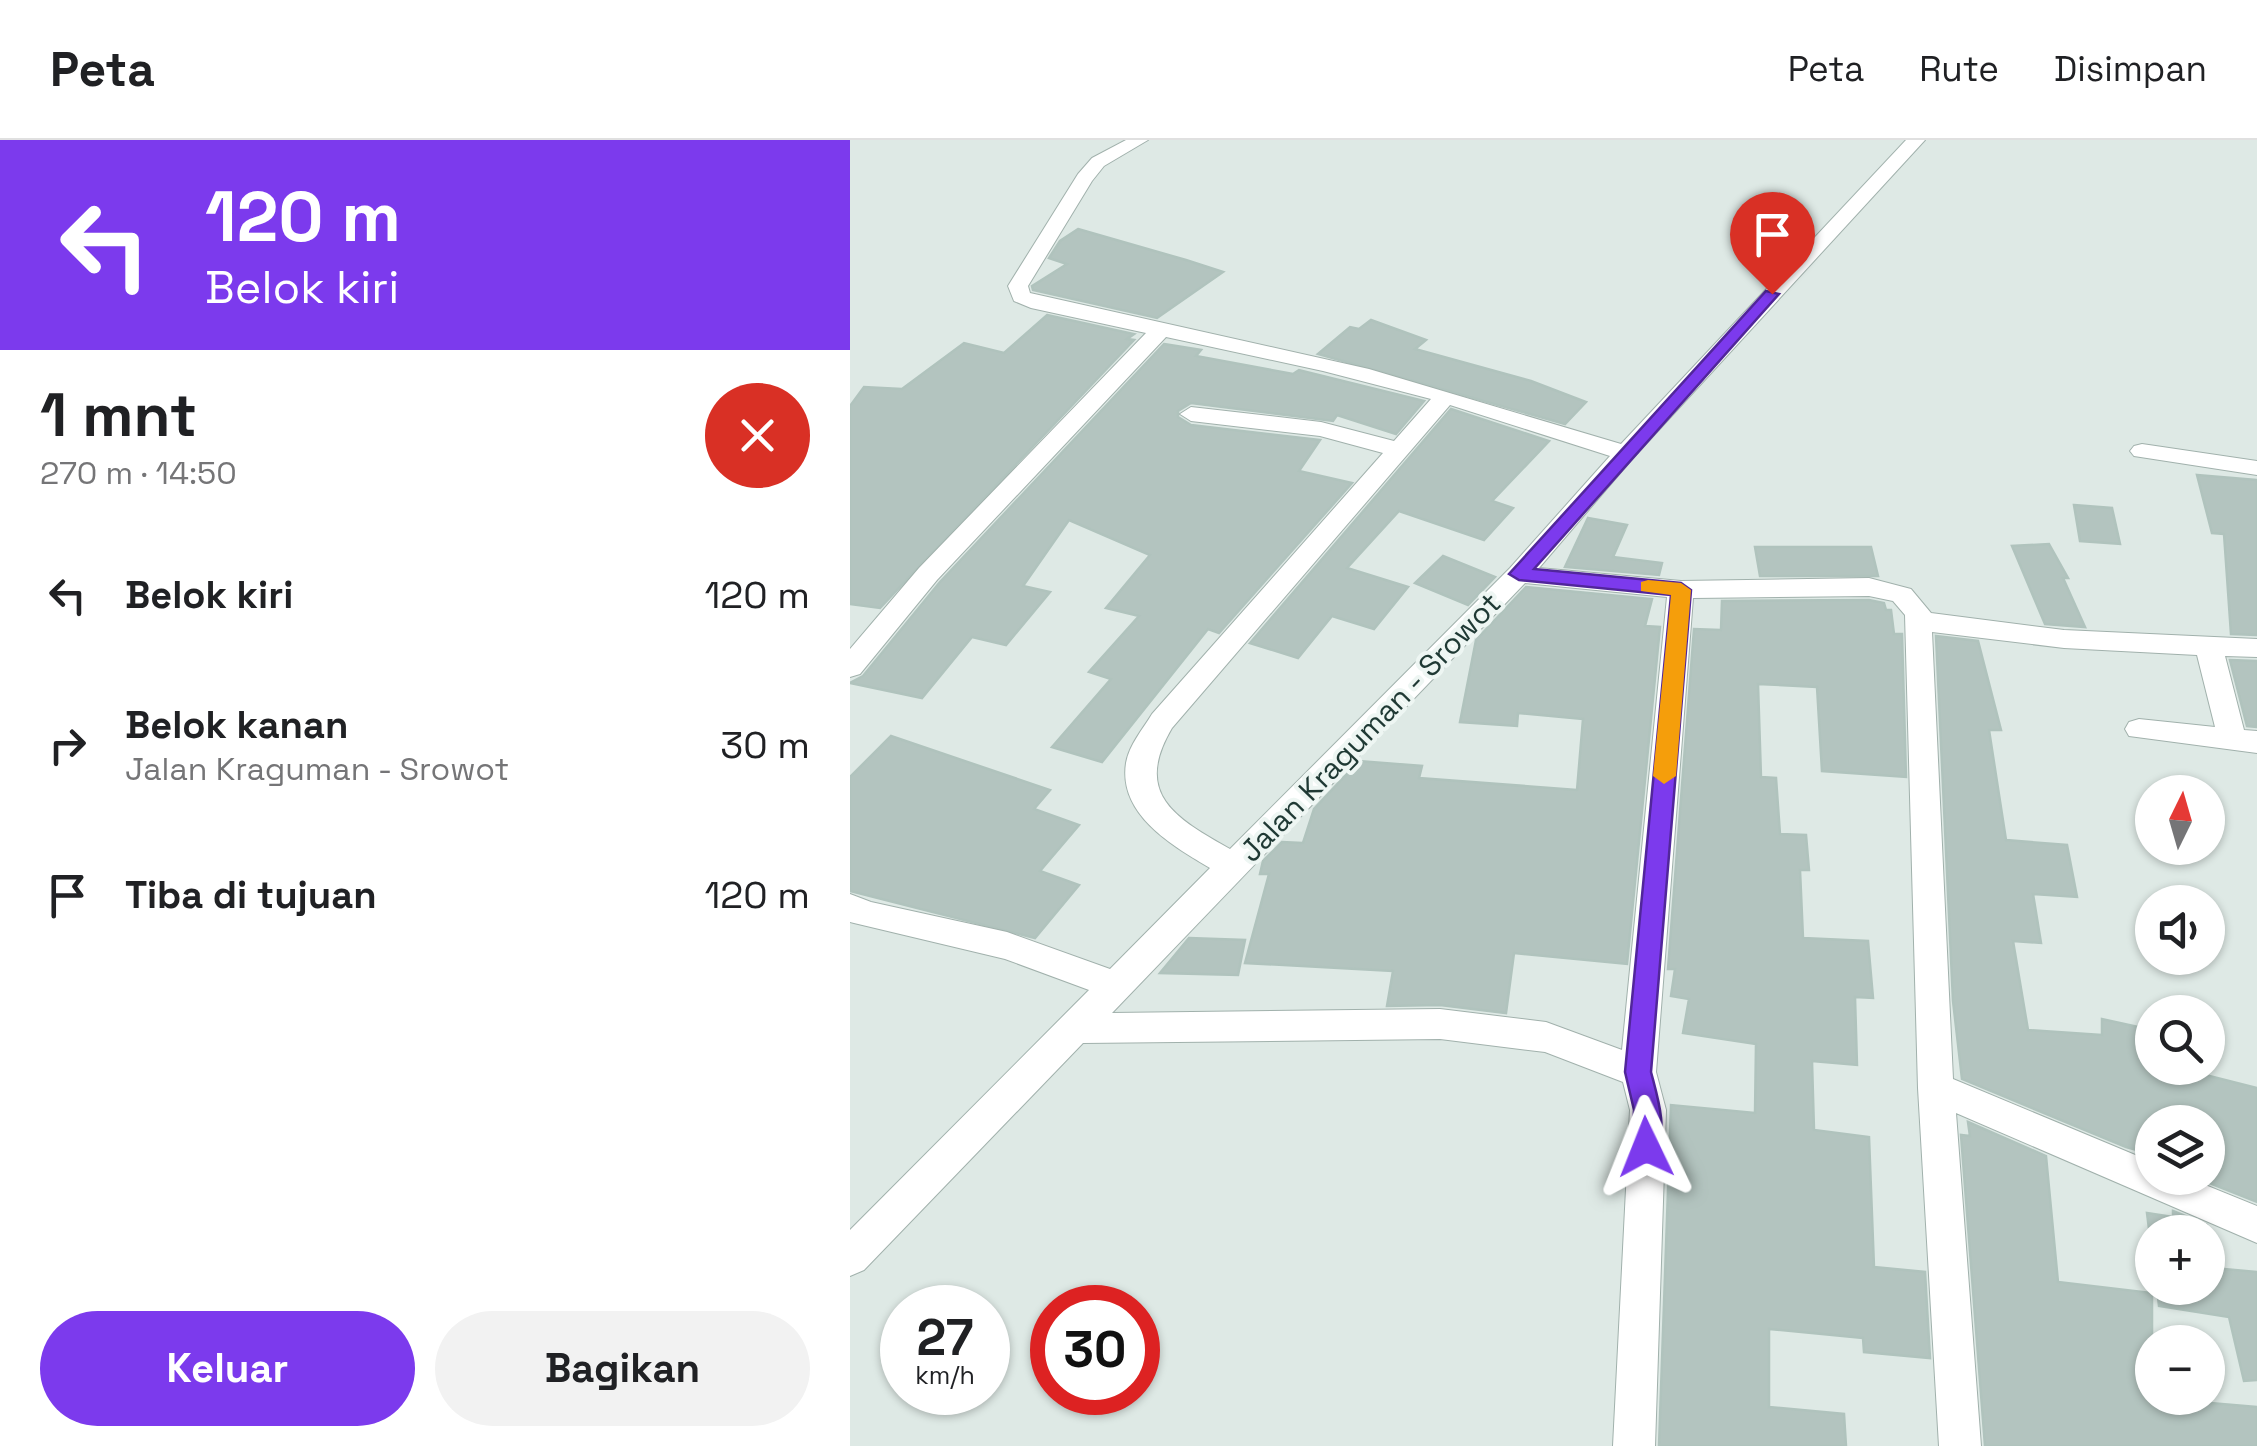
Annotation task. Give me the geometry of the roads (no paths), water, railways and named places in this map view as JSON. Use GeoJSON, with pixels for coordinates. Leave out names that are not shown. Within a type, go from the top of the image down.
{"type":"FeatureCollection","features":[{"type":"Feature","properties":{"kind":"street"},"geometry":{"type":"LineString","coordinates":[[1139,140],[1098,162],[1084,178],[1018,286],[1022,297],[1038,304],[1321,364],[1446,396],[1626,453]]}},
{"type":"Feature","properties":{"kind":"street","name":"Jalan Kraguman - Srowot"},"geometry":{"type":"LineString","coordinates":[[850,1256],[1519,574],[1916,140]]}},
{"type":"Feature","properties":{"kind":"street"},"geometry":{"type":"LineString","coordinates":[[850,667],[928,574],[1159,332]]}},
{"type":"Feature","properties":{"kind":"street"},"geometry":{"type":"LineString","coordinates":[[1234,867],[1180,834],[1150,806],[1139,788],[1141,760],[1162,721],[1446,396]]}},
{"type":"Feature","properties":{"kind":"street"},"geometry":{"type":"LineString","coordinates":[[1191,414],[1321,429],[1399,450]]}},
{"type":"Feature","properties":{"kind":"street"},"geometry":{"type":"LineString","coordinates":[[2142,451],[2257,468]]}},
{"type":"Feature","properties":{"kind":"street"},"geometry":{"type":"LineString","coordinates":[[1519,574],[1681,590],[1869,588],[1902,595],[1920,621],[1918,691],[1936,1088],[1960,1446]]}},
{"type":"Feature","properties":{"kind":"street"},"geometry":{"type":"LineString","coordinates":[[1634,1446],[1648,1110],[1638,1072],[1681,590]]}},
{"type":"Feature","properties":{"kind":"street"},"geometry":{"type":"LineString","coordinates":[[1920,621],[2064,639],[2257,648]]}},
{"type":"Feature","properties":{"kind":"street"},"geometry":{"type":"LineString","coordinates":[[2139,729],[2245,740],[2209,646]]}},
{"type":"Feature","properties":{"kind":"street"},"geometry":{"type":"LineString","coordinates":[[850,907],[865,914],[1007,946],[1116,985]]}},
{"type":"Feature","properties":{"kind":"street"},"geometry":{"type":"LineString","coordinates":[[1074,1028],[1440,1024],[1546,1037],[1638,1072]]}},
{"type":"Feature","properties":{"kind":"street"},"geometry":{"type":"LineString","coordinates":[[1936,1088],[2257,1225]]}}]}
